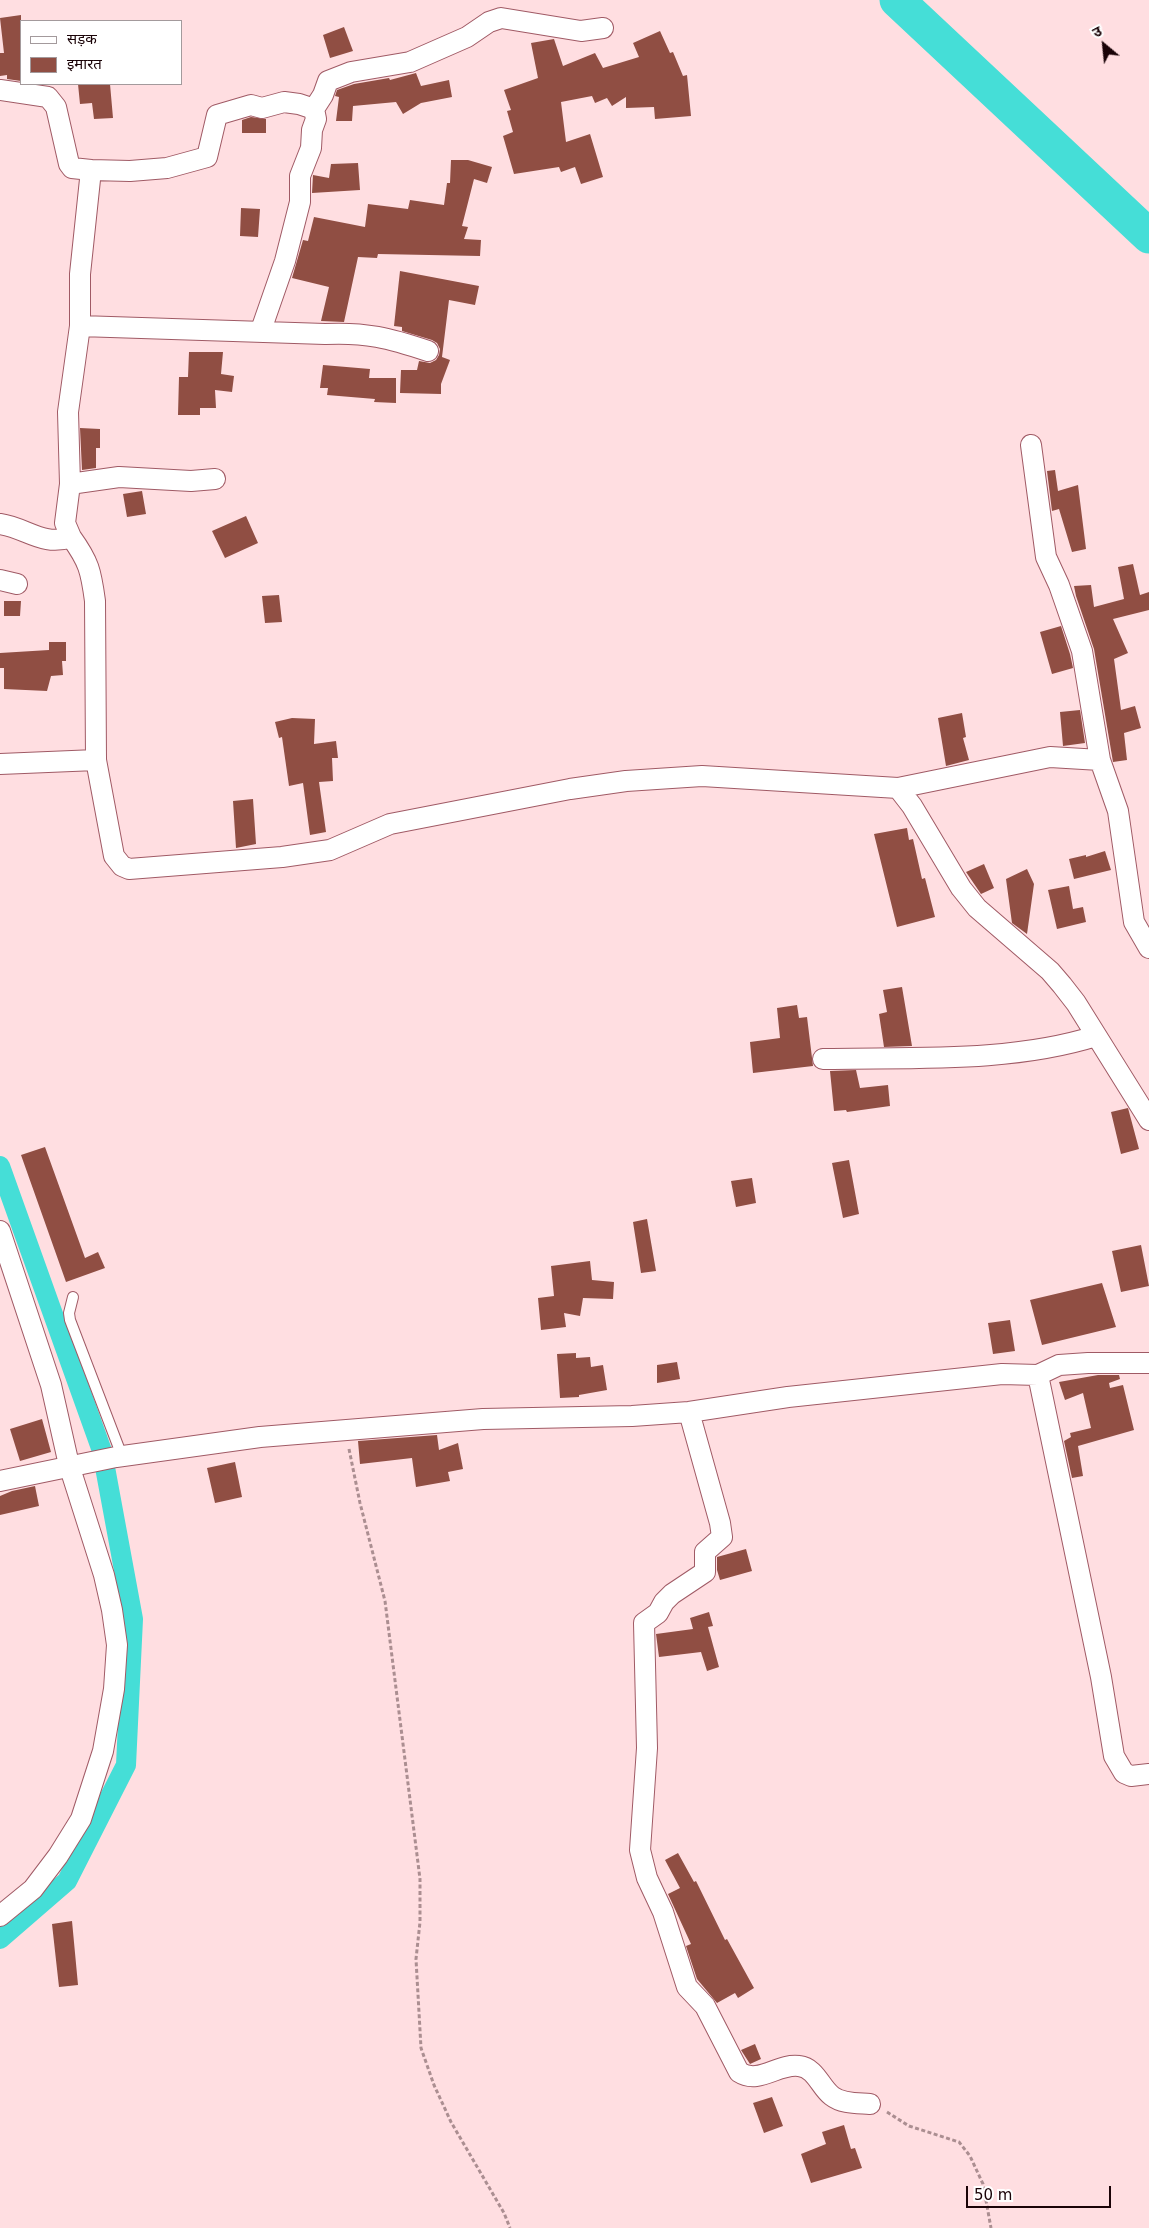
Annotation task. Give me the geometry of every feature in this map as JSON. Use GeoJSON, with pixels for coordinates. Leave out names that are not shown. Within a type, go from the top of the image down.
{"type":"FeatureCollection","features":[{"type":"Feature","properties":{"kind":"street"},"geometry":{"type":"LineString","coordinates":[[261,330],[285,261],[300,202],[300,176],[312,148],[312,130],[316,119],[314,109],[323,95],[328,81],[336,76],[410,62],[467,37],[494,20],[501,18],[581,31],[603,28]]}},
{"type":"Feature","properties":{"kind":"street"},"geometry":{"type":"LineString","coordinates":[[0,90],[48,97],[56,107],[69,164],[72,168],[91,170],[130,172],[179,166],[206,157],[217,115],[251,105],[262,108],[284,102],[314,109]]}},
{"type":"Feature","properties":{"kind":"street"},"geometry":{"type":"LineString","coordinates":[[91,170],[80,274],[80,326],[68,412],[70,484],[66,522],[71,537],[86,558],[95,601],[96,760],[114,856],[122,866],[129,869],[282,857],[330,850],[390,824],[570,789],[626,781],[702,776],[898,788],[1050,757],[1100,760]]}},
{"type":"Feature","properties":{"kind":"street"},"geometry":{"type":"LineString","coordinates":[[80,326],[261,330],[325,334],[361,333],[393,340],[428,351]]}},
{"type":"Feature","properties":{"kind":"street"},"geometry":{"type":"LineString","coordinates":[[1031,445],[1046,558],[1059,586],[1082,651],[1100,760],[1118,810],[1134,922],[1149,948]]}},
{"type":"Feature","properties":{"kind":"street"},"geometry":{"type":"LineString","coordinates":[[70,484],[119,477],[190,481],[215,479]]}},
{"type":"Feature","properties":{"kind":"street"},"geometry":{"type":"LineString","coordinates":[[0,524],[50,541],[59,541],[71,537]]}},
{"type":"Feature","properties":{"kind":"street"},"geometry":{"type":"LineString","coordinates":[[0,764],[96,760]]}},
{"type":"Feature","properties":{"kind":"street"},"geometry":{"type":"LineString","coordinates":[[898,788],[912,806],[967,895],[997,926],[1050,971],[1076,1003],[1149,1120]]}},
{"type":"Feature","properties":{"kind":"street"},"geometry":{"type":"LineString","coordinates":[[823,1059],[1000,1054],[1045,1050],[1096,1036]]}},
{"type":"Feature","properties":{"kind":"street"},"geometry":{"type":"LineString","coordinates":[[0,1231],[78,1464],[112,1610],[117,1645],[114,1690],[103,1751],[81,1819],[58,1856],[33,1888],[0,1916]]}},
{"type":"Feature","properties":{"kind":"street"},"geometry":{"type":"LineString","coordinates":[[0,1481],[119,1456],[260,1437],[483,1419],[632,1416],[689,1412],[788,1397],[1002,1374],[1038,1375],[1058,1365],[1149,1363]]}},
{"type":"Feature","properties":{"kind":"street"},"geometry":{"type":"LineString","coordinates":[[1038,1375],[1101,1677],[1114,1756],[1124,1773],[1131,1776],[1149,1774]]}},
{"type":"Feature","properties":{"kind":"street"},"geometry":{"type":"LineString","coordinates":[[689,1412],[720,1523],[722,1537],[705,1552],[705,1572],[672,1594],[664,1602],[658,1613],[644,1623],[647,1748],[640,1850],[647,1878],[663,1912],[687,1987],[705,2006],[734,2065],[740,2072],[746,2076],[754,2077],[797,2065],[810,2071],[831,2096],[838,2100],[870,2104]]}},
{"type":"Feature","properties":{"kind":"lane"},"geometry":{"type":"LineString","coordinates":[[74,1297],[69,1313],[70,1320],[119,1456]]}},
{"type":"Feature","properties":{"kind":"path"},"geometry":{"type":"LineString","coordinates":[[358,1430],[348,1441],[360,1503],[385,1601],[420,1879],[420,1922],[416,1959],[422,2048],[434,2085],[451,2122],[504,2213],[510,2228]]}},
{"type":"Feature","properties":{"kind":"path"},"geometry":{"type":"LineString","coordinates":[[870,2104],[879,2107],[909,2126],[949,2137],[959,2142],[970,2156],[983,2184],[991,2228]]}},
{"type":"Feature","properties":{"kind":"building"},"geometry":{"type":"Polygon","coordinates":[[[21,15],[20,81],[7,79],[7,75],[0,76],[0,53],[4,53],[0,18],[21,15]]]}},
{"type":"Feature","properties":{"kind":"building"},"geometry":{"type":"Polygon","coordinates":[[[344,27],[353,51],[330,58],[323,35],[344,27]]]}},
{"type":"Feature","properties":{"kind":"building"},"geometry":{"type":"Polygon","coordinates":[[[660,31],[670,53],[673,52],[683,76],[687,75],[691,116],[655,119],[654,107],[626,108],[626,97],[612,106],[607,98],[595,103],[592,96],[561,102],[566,142],[590,134],[603,177],[581,184],[575,167],[561,172],[559,167],[514,174],[503,136],[513,132],[507,111],[511,110],[504,90],[538,78],[531,43],[554,39],[563,66],[595,53],[603,68],[639,57],[633,43],[660,31]]]}},
{"type":"Feature","properties":{"kind":"building"},"geometry":{"type":"Polygon","coordinates":[[[416,73],[421,86],[449,80],[452,97],[421,103],[403,114],[396,102],[353,106],[352,121],[336,121],[339,97],[335,96],[337,90],[354,84],[389,78],[390,80],[416,73]]]}},
{"type":"Feature","properties":{"kind":"building"},"geometry":{"type":"Polygon","coordinates":[[[78,85],[110,85],[113,118],[94,119],[92,103],[80,104],[78,85]]]}},
{"type":"Feature","properties":{"kind":"building"},"geometry":{"type":"Polygon","coordinates":[[[251,117],[266,119],[266,133],[242,133],[242,120],[251,117]]]}},
{"type":"Feature","properties":{"kind":"building"},"geometry":{"type":"Polygon","coordinates":[[[451,160],[468,160],[492,167],[487,183],[474,179],[462,226],[468,227],[464,239],[481,240],[480,256],[378,254],[377,258],[358,257],[344,322],[321,321],[329,287],[292,278],[303,240],[308,241],[314,217],[365,227],[368,204],[408,209],[410,200],[444,205],[447,183],[450,183],[451,160]]]}},
{"type":"Feature","properties":{"kind":"building"},"geometry":{"type":"Polygon","coordinates":[[[358,163],[360,190],[312,193],[313,175],[329,178],[331,164],[358,163]]]}},
{"type":"Feature","properties":{"kind":"building"},"geometry":{"type":"Polygon","coordinates":[[[241,208],[260,209],[258,237],[240,236],[241,208]]]}},
{"type":"Feature","properties":{"kind":"building"},"geometry":{"type":"Polygon","coordinates":[[[400,271],[479,286],[475,305],[449,300],[442,357],[450,360],[441,384],[441,394],[400,393],[401,370],[417,370],[419,361],[430,363],[436,360],[440,349],[437,343],[432,340],[402,331],[402,327],[394,326],[400,271]]]}},
{"type":"Feature","properties":{"kind":"building"},"geometry":{"type":"Polygon","coordinates":[[[189,352],[223,352],[221,374],[234,376],[232,392],[215,390],[216,408],[200,408],[200,415],[178,415],[179,377],[188,377],[189,352]]]}},
{"type":"Feature","properties":{"kind":"building"},"geometry":{"type":"Polygon","coordinates":[[[323,365],[370,369],[369,378],[396,378],[396,403],[374,402],[375,399],[327,395],[328,388],[320,388],[323,365]]]}},
{"type":"Feature","properties":{"kind":"building"},"geometry":{"type":"Polygon","coordinates":[[[80,428],[100,429],[100,448],[96,448],[96,468],[82,470],[80,428]]]}},
{"type":"Feature","properties":{"kind":"building"},"geometry":{"type":"Polygon","coordinates":[[[1055,470],[1058,491],[1078,485],[1086,549],[1072,552],[1059,509],[1052,511],[1047,471],[1055,470]]]}},
{"type":"Feature","properties":{"kind":"building"},"geometry":{"type":"Polygon","coordinates":[[[142,491],[146,514],[127,517],[123,494],[142,491]]]}},
{"type":"Feature","properties":{"kind":"building"},"geometry":{"type":"Polygon","coordinates":[[[246,516],[258,543],[225,558],[212,531],[246,516]]]}},
{"type":"Feature","properties":{"kind":"building"},"geometry":{"type":"Polygon","coordinates":[[[1133,564],[1140,595],[1149,592],[1149,610],[1113,619],[1128,653],[1114,659],[1121,710],[1135,706],[1141,728],[1124,733],[1127,760],[1113,762],[1094,649],[1074,586],[1091,585],[1094,607],[1124,599],[1118,567],[1133,564]]]}},
{"type":"Feature","properties":{"kind":"building"},"geometry":{"type":"Polygon","coordinates":[[[279,595],[282,622],[265,623],[262,596],[279,595]]]}},
{"type":"Feature","properties":{"kind":"building"},"geometry":{"type":"Polygon","coordinates":[[[4,601],[21,601],[20,616],[4,616],[4,601]]]}},
{"type":"Feature","properties":{"kind":"building"},"geometry":{"type":"Polygon","coordinates":[[[1061,626],[1073,668],[1052,674],[1040,632],[1061,626]]]}},
{"type":"Feature","properties":{"kind":"building"},"geometry":{"type":"Polygon","coordinates":[[[49,642],[66,642],[66,661],[62,661],[63,675],[51,676],[47,691],[4,689],[4,668],[0,668],[0,653],[49,650],[49,642]]]}},
{"type":"Feature","properties":{"kind":"building"},"geometry":{"type":"Polygon","coordinates":[[[1080,710],[1085,743],[1063,746],[1060,712],[1080,710]]]}},
{"type":"Feature","properties":{"kind":"building"},"geometry":{"type":"Polygon","coordinates":[[[962,713],[966,737],[963,738],[969,760],[946,766],[938,718],[962,713]]]}},
{"type":"Feature","properties":{"kind":"building"},"geometry":{"type":"Polygon","coordinates":[[[292,718],[315,719],[314,744],[336,741],[338,758],[332,758],[333,781],[319,782],[326,832],[310,835],[303,783],[289,786],[282,737],[279,738],[275,722],[292,718]]]}},
{"type":"Feature","properties":{"kind":"building"},"geometry":{"type":"Polygon","coordinates":[[[253,799],[256,844],[236,848],[233,801],[253,799]]]}},
{"type":"Feature","properties":{"kind":"building"},"geometry":{"type":"Polygon","coordinates":[[[907,828],[909,840],[913,839],[922,879],[925,878],[935,917],[897,927],[874,834],[907,828]]]}},
{"type":"Feature","properties":{"kind":"building"},"geometry":{"type":"Polygon","coordinates":[[[1105,851],[1111,870],[1074,879],[1069,859],[1086,855],[1086,857],[1105,851]]]}},
{"type":"Feature","properties":{"kind":"building"},"geometry":{"type":"Polygon","coordinates":[[[984,864],[994,888],[981,894],[966,872],[984,864]]]}},
{"type":"Feature","properties":{"kind":"building"},"geometry":{"type":"Polygon","coordinates":[[[1027,869],[1034,884],[1027,934],[1012,923],[1006,879],[1027,869]]]}},
{"type":"Feature","properties":{"kind":"building"},"geometry":{"type":"Polygon","coordinates":[[[1069,886],[1073,909],[1083,907],[1086,922],[1057,929],[1048,890],[1069,886]]]}},
{"type":"Feature","properties":{"kind":"building"},"geometry":{"type":"Polygon","coordinates":[[[902,987],[912,1046],[884,1047],[879,1014],[887,1012],[883,990],[902,987]]]}},
{"type":"Feature","properties":{"kind":"building"},"geometry":{"type":"Polygon","coordinates":[[[797,1005],[799,1018],[807,1017],[813,1066],[753,1073],[750,1042],[780,1038],[777,1008],[797,1005]]]}},
{"type":"Feature","properties":{"kind":"building"},"geometry":{"type":"Polygon","coordinates":[[[856,1070],[860,1088],[888,1085],[890,1106],[847,1112],[846,1110],[834,1111],[830,1071],[856,1070]]]}},
{"type":"Feature","properties":{"kind":"building"},"geometry":{"type":"Polygon","coordinates":[[[1128,1108],[1139,1149],[1121,1154],[1111,1112],[1128,1108]]]}},
{"type":"Feature","properties":{"kind":"building"},"geometry":{"type":"Polygon","coordinates":[[[45,1147],[85,1258],[98,1252],[105,1268],[66,1282],[21,1155],[45,1147]]]}},
{"type":"Feature","properties":{"kind":"building"},"geometry":{"type":"Polygon","coordinates":[[[849,1160],[859,1214],[843,1218],[832,1163],[849,1160]]]}},
{"type":"Feature","properties":{"kind":"building"},"geometry":{"type":"Polygon","coordinates":[[[752,1178],[756,1203],[736,1207],[731,1181],[752,1178]]]}},
{"type":"Feature","properties":{"kind":"building"},"geometry":{"type":"Polygon","coordinates":[[[647,1219],[656,1271],[641,1273],[633,1222],[647,1219]]]}},
{"type":"Feature","properties":{"kind":"building"},"geometry":{"type":"Polygon","coordinates":[[[1141,1245],[1149,1286],[1121,1292],[1112,1251],[1141,1245]]]}},
{"type":"Feature","properties":{"kind":"building"},"geometry":{"type":"Polygon","coordinates":[[[590,1261],[592,1280],[614,1282],[613,1299],[583,1298],[580,1316],[564,1313],[566,1327],[541,1330],[538,1298],[554,1296],[551,1266],[590,1261]]]}},
{"type":"Feature","properties":{"kind":"building"},"geometry":{"type":"Polygon","coordinates":[[[1102,1283],[1116,1327],[1042,1345],[1030,1300],[1102,1283]]]}},
{"type":"Feature","properties":{"kind":"building"},"geometry":{"type":"Polygon","coordinates":[[[1010,1320],[1015,1351],[993,1354],[988,1323],[1010,1320]]]}},
{"type":"Feature","properties":{"kind":"building"},"geometry":{"type":"Polygon","coordinates":[[[576,1353],[576,1358],[590,1357],[591,1367],[603,1365],[607,1390],[579,1395],[579,1397],[560,1398],[557,1354],[576,1353]]]}},
{"type":"Feature","properties":{"kind":"building"},"geometry":{"type":"Polygon","coordinates":[[[677,1362],[680,1379],[657,1383],[657,1365],[677,1362]]]}},
{"type":"Feature","properties":{"kind":"building"},"geometry":{"type":"Polygon","coordinates":[[[1098,1375],[1119,1375],[1120,1379],[1109,1383],[1110,1388],[1123,1385],[1134,1430],[1078,1446],[1083,1476],[1072,1478],[1064,1441],[1071,1437],[1070,1433],[1091,1428],[1083,1393],[1065,1400],[1059,1382],[1098,1375]]]}},
{"type":"Feature","properties":{"kind":"building"},"geometry":{"type":"Polygon","coordinates":[[[42,1419],[51,1452],[20,1461],[10,1429],[42,1419]]]}},
{"type":"Feature","properties":{"kind":"building"},"geometry":{"type":"Polygon","coordinates":[[[437,1435],[439,1450],[458,1443],[463,1469],[448,1472],[450,1481],[416,1487],[412,1458],[360,1464],[358,1441],[437,1435]]]}},
{"type":"Feature","properties":{"kind":"building"},"geometry":{"type":"Polygon","coordinates":[[[235,1462],[242,1497],[215,1503],[207,1468],[235,1462]]]}},
{"type":"Feature","properties":{"kind":"building"},"geometry":{"type":"Polygon","coordinates":[[[35,1486],[39,1506],[0,1515],[0,1496],[12,1491],[35,1486]]]}},
{"type":"Feature","properties":{"kind":"building"},"geometry":{"type":"Polygon","coordinates":[[[746,1549],[752,1571],[720,1580],[717,1570],[717,1557],[746,1549]]]}},
{"type":"Feature","properties":{"kind":"building"},"geometry":{"type":"Polygon","coordinates":[[[709,1612],[713,1626],[708,1627],[719,1667],[707,1671],[701,1652],[659,1657],[656,1634],[693,1629],[690,1618],[709,1612]]]}},
{"type":"Feature","properties":{"kind":"building"},"geometry":{"type":"Polygon","coordinates":[[[678,1853],[694,1882],[696,1881],[725,1940],[727,1939],[754,1988],[738,1998],[735,1993],[717,2003],[697,1979],[686,1946],[691,1944],[668,1894],[680,1888],[665,1860],[678,1853]]]}},
{"type":"Feature","properties":{"kind":"building"},"geometry":{"type":"Polygon","coordinates":[[[72,1921],[78,1985],[59,1987],[52,1924],[72,1921]]]}},
{"type":"Feature","properties":{"kind":"building"},"geometry":{"type":"Polygon","coordinates":[[[755,2044],[761,2059],[750,2064],[741,2050],[755,2044]]]}},
{"type":"Feature","properties":{"kind":"building"},"geometry":{"type":"Polygon","coordinates":[[[772,2097],[783,2126],[764,2133],[753,2103],[772,2097]]]}},
{"type":"Feature","properties":{"kind":"building"},"geometry":{"type":"Polygon","coordinates":[[[844,2125],[851,2149],[855,2148],[862,2168],[811,2183],[801,2154],[826,2144],[822,2132],[844,2125]]]}},
{"type":"Feature","properties":{"kind":"waterway"},"geometry":{"type":"LineString","coordinates":[[897,0],[1149,236]]}},
{"type":"Feature","properties":{"kind":"waterway"},"geometry":{"type":"LineString","coordinates":[[0,1166],[102,1451],[133,1619],[126,1765],[67,1881],[0,1939]]}}]}
